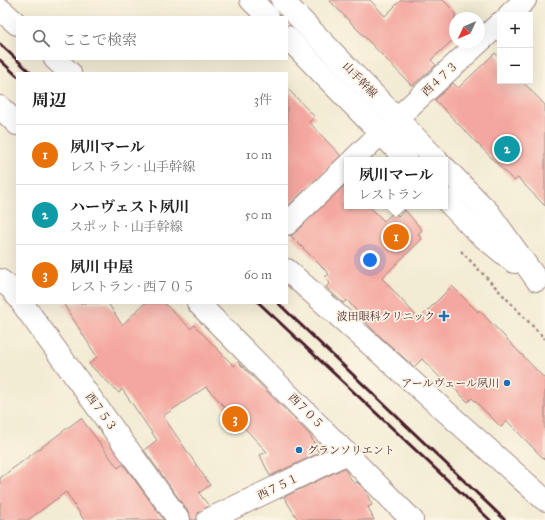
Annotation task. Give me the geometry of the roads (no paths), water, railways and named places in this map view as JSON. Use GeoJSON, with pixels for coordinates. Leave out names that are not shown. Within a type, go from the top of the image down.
{"type":"FeatureCollection","features":[{"type":"Feature","properties":{"kind":"street"},"geometry":{"type":"LineString","coordinates":[[251,0],[267,16]]}},
{"type":"Feature","properties":{"kind":"street","name":"山手幹線"},"geometry":{"type":"LineString","coordinates":[[282,0],[434,157]]}},
{"type":"Feature","properties":{"kind":"street"},"geometry":{"type":"LineString","coordinates":[[512,12],[525,0]]}},
{"type":"Feature","properties":{"kind":"street"},"geometry":{"type":"LineString","coordinates":[[0,9],[16,23]]}},
{"type":"Feature","properties":{"kind":"street","name":"西４７３"},"geometry":{"type":"LineString","coordinates":[[397,118],[497,26]]}},
{"type":"Feature","properties":{"kind":"street","name":"山手幹線"},"geometry":{"type":"LineString","coordinates":[[288,38],[404,157]]}},
{"type":"Feature","properties":{"kind":"street"},"geometry":{"type":"LineString","coordinates":[[56,60],[69,72]]}},
{"type":"Feature","properties":{"kind":"street"},"geometry":{"type":"LineString","coordinates":[[0,107],[16,123]]}},
{"type":"Feature","properties":{"kind":"street"},"geometry":{"type":"LineString","coordinates":[[356,157],[381,133]]}},
{"type":"Feature","properties":{"kind":"street"},"geometry":{"type":"LineString","coordinates":[[288,223],[344,169]]}},
{"type":"Feature","properties":{"kind":"street"},"geometry":{"type":"LineString","coordinates":[[448,171],[489,213],[541,285]]}},
{"type":"Feature","properties":{"kind":"street"},"geometry":{"type":"LineString","coordinates":[[448,202],[476,231],[541,285]]}},
{"type":"Feature","properties":{"kind":"street"},"geometry":{"type":"LineString","coordinates":[[288,271],[545,500]]}},
{"type":"Feature","properties":{"kind":"street","name":"西７５３"},"geometry":{"type":"LineString","coordinates":[[20,304],[179,520]]}},
{"type":"Feature","properties":{"kind":"street","name":"西７０５"},"geometry":{"type":"LineString","coordinates":[[199,304],[412,520]]}},
{"type":"Feature","properties":{"kind":"street","name":"西７５１"},"geometry":{"type":"LineString","coordinates":[[208,520],[347,453]]}},
{"type":"Feature","properties":{"kind":"railway"},"geometry":{"type":"LineString","coordinates":[[0,44],[16,59]]}},
{"type":"Feature","properties":{"kind":"railway"},"geometry":{"type":"LineString","coordinates":[[0,60],[16,75]]}},
{"type":"Feature","properties":{"kind":"railway"},"geometry":{"type":"LineString","coordinates":[[17,60],[30,72]]}},
{"type":"Feature","properties":{"kind":"railway"},"geometry":{"type":"LineString","coordinates":[[260,304],[490,520]]}},
{"type":"Feature","properties":{"kind":"railway"},"geometry":{"type":"LineString","coordinates":[[279,304],[505,520]]}},
{"type":"Feature","properties":{"kind":"place","name":"ハーヴェスト夙川"},"geometry":{"type":"Point","coordinates":[507,149]}},
{"type":"Feature","properties":{"kind":"place","name":"夙川マール"},"geometry":{"type":"Point","coordinates":[396,237]}},
{"type":"Feature","properties":{"kind":"place","name":"波田眼科クリニック"},"geometry":{"type":"Point","coordinates":[444,316]}},
{"type":"Feature","properties":{"kind":"place","name":"アールヴェール夙川"},"geometry":{"type":"Point","coordinates":[507,383]}},
{"type":"Feature","properties":{"kind":"place","name":"夙川 中屋"},"geometry":{"type":"Point","coordinates":[235,419]}},
{"type":"Feature","properties":{"kind":"place","name":"グランソリエント"},"geometry":{"type":"Point","coordinates":[299,450]}}]}
